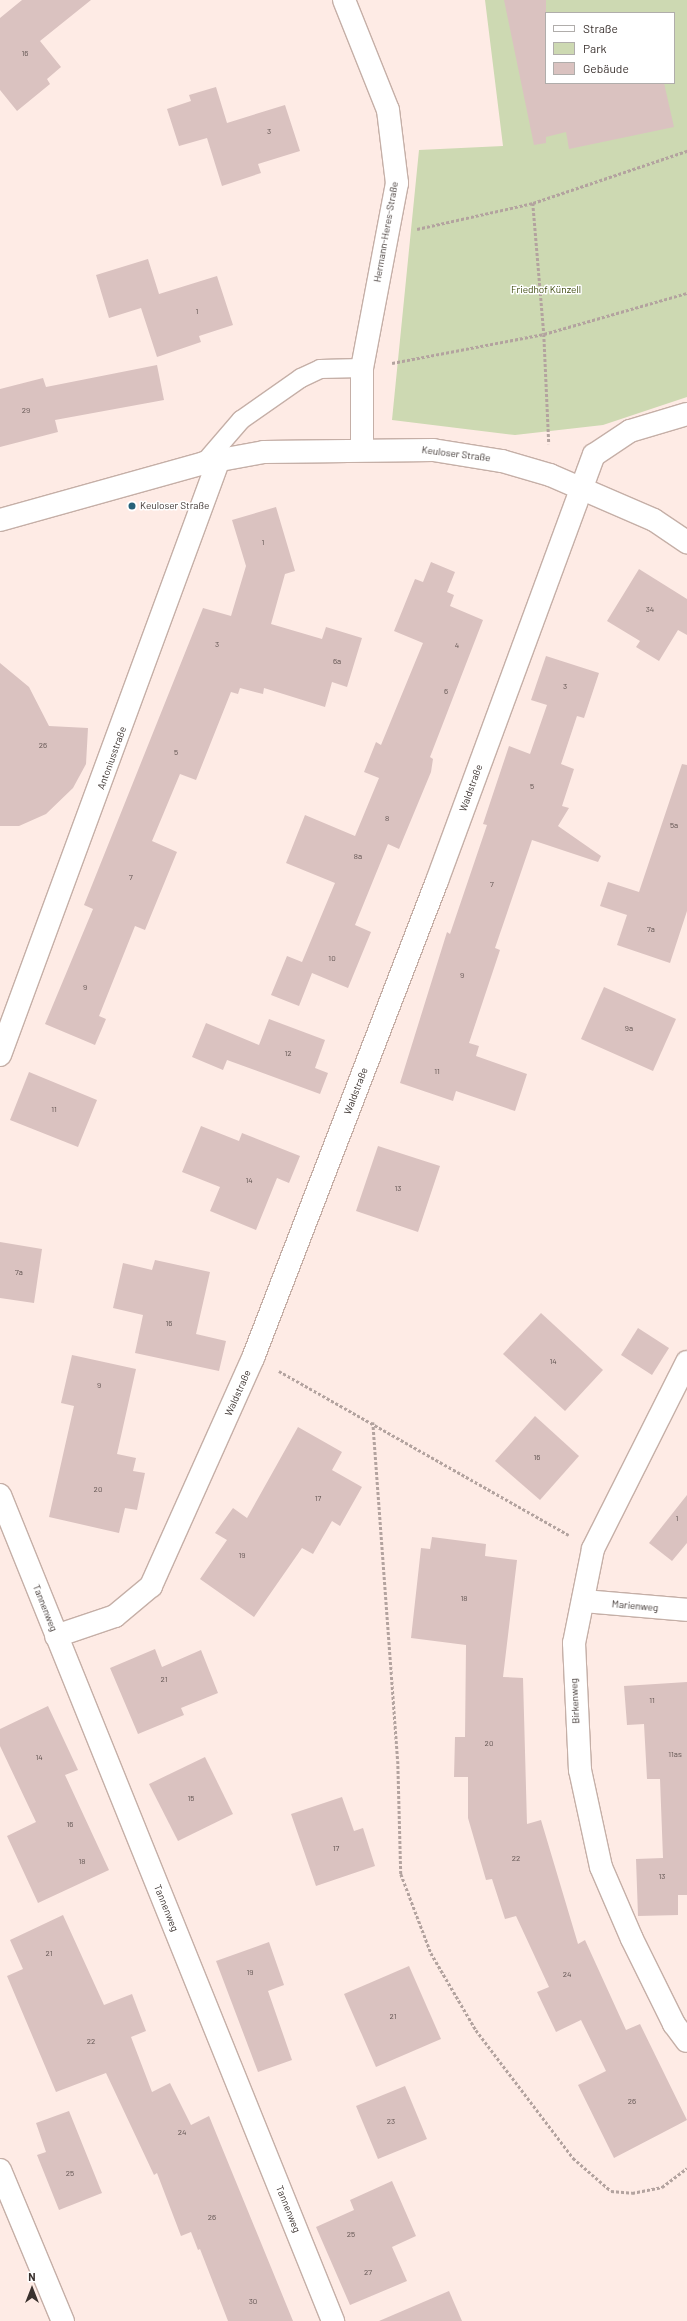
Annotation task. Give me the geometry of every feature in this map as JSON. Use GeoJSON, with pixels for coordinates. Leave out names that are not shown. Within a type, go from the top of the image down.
{"type":"FeatureCollection","features":[{"type":"Feature","properties":{"kind":"street","name":"Hermann-Heres-Straße"},"geometry":{"type":"LineString","coordinates":[[344,0],[388,110],[397,183],[385,236],[362,368],[362,448]]}},
{"type":"Feature","properties":{"kind":"street","name":"Waldstraße"},"geometry":{"type":"LineString","coordinates":[[56,1636],[115,1616],[151,1586],[253,1358],[437,882],[580,487],[594,455],[630,431],[687,414]]}},
{"type":"Feature","properties":{"kind":"street","name":"Keuloser Straße"},"geometry":{"type":"LineString","coordinates":[[0,520],[212,461],[264,452],[362,448],[433,450],[502,461],[550,474],[654,520],[687,542]]}},
{"type":"Feature","properties":{"kind":"street","name":"Antoniusstraße"},"geometry":{"type":"LineString","coordinates":[[0,1055],[212,461]]}},
{"type":"Feature","properties":{"kind":"street","name":"Birkenweg"},"geometry":{"type":"LineString","coordinates":[[687,1362],[593,1549],[574,1643],[574,1692],[580,1770],[601,1867],[635,1947],[674,2024],[687,2041]]}},
{"type":"Feature","properties":{"kind":"street","name":"Tannenweg"},"geometry":{"type":"LineString","coordinates":[[0,1495],[333,2321]]}},
{"type":"Feature","properties":{"kind":"street","name":"Marienweg"},"geometry":{"type":"LineString","coordinates":[[583,1601],[687,1610]]}},
{"type":"Feature","properties":{"kind":"street"},"geometry":{"type":"LineString","coordinates":[[0,2170],[63,2321]]}},
{"type":"Feature","properties":{"kind":"lane"},"geometry":{"type":"LineString","coordinates":[[212,461],[241,420],[301,378],[320,369],[362,368]]}},
{"type":"Feature","properties":{"kind":"path"},"geometry":{"type":"LineString","coordinates":[[385,236],[534,203],[687,151]]}},
{"type":"Feature","properties":{"kind":"path"},"geometry":{"type":"LineString","coordinates":[[534,203],[544,334],[550,474]]}},
{"type":"Feature","properties":{"kind":"path"},"geometry":{"type":"LineString","coordinates":[[362,368],[544,334],[687,294]]}},
{"type":"Feature","properties":{"kind":"path"},"geometry":{"type":"LineString","coordinates":[[253,1358],[373,1422],[593,1549]]}},
{"type":"Feature","properties":{"kind":"path"},"geometry":{"type":"LineString","coordinates":[[373,1422],[398,1761],[401,1874],[431,1953],[476,2030],[573,2158],[611,2191],[632,2193],[662,2187],[687,2168]]}},
{"type":"Feature","properties":{"kind":"green space","name":"Friedhof Künzell"},"geometry":{"type":"Polygon","coordinates":[[[485,0],[687,0],[687,397],[603,425],[515,435],[392,420],[419,150],[503,146],[485,0]]]}},
{"type":"Feature","properties":{"kind":"building"},"geometry":{"type":"Polygon","coordinates":[[[22,0],[91,0],[40,41],[61,67],[47,79],[50,84],[17,111],[0,90],[0,18],[22,0]]]}},
{"type":"Feature","properties":{"kind":"building"},"geometry":{"type":"Polygon","coordinates":[[[504,0],[546,0],[545,84],[664,84],[674,127],[569,149],[566,132],[546,137],[546,143],[534,145],[504,0]]]}},
{"type":"Feature","properties":{"kind":"building"},"geometry":{"type":"Polygon","coordinates":[[[216,87],[227,123],[285,105],[300,151],[258,164],[261,173],[222,186],[207,138],[179,146],[167,109],[191,101],[189,95],[216,87]]]}},
{"type":"Feature","properties":{"kind":"building"},"geometry":{"type":"Polygon","coordinates":[[[148,259],[159,294],[217,276],[233,325],[199,336],[201,342],[157,357],[141,308],[109,318],[96,275],[148,259]]]}},
{"type":"Feature","properties":{"kind":"building"},"geometry":{"type":"Polygon","coordinates":[[[157,365],[164,400],[55,420],[58,432],[0,447],[0,389],[43,378],[46,387],[157,365]]]}},
{"type":"Feature","properties":{"kind":"building"},"geometry":{"type":"Polygon","coordinates":[[[276,507],[295,571],[285,574],[271,624],[322,639],[326,627],[362,638],[347,687],[332,682],[325,707],[264,688],[263,694],[240,688],[238,694],[231,692],[196,780],[180,774],[152,841],[177,852],[145,930],[135,926],[99,1016],[106,1019],[95,1045],[45,1024],[93,909],[84,905],[203,608],[231,616],[246,566],[232,520],[276,507]]]}},
{"type":"Feature","properties":{"kind":"building"},"geometry":{"type":"Polygon","coordinates":[[[431,562],[455,572],[447,592],[454,595],[450,606],[483,620],[430,757],[433,759],[431,772],[399,849],[388,844],[355,925],[371,932],[348,988],[312,973],[299,1006],[271,995],[287,956],[302,962],[335,883],[286,863],[305,815],[355,836],[379,778],[364,772],[376,742],[381,745],[423,643],[394,631],[415,579],[423,582],[431,562]]]}},
{"type":"Feature","properties":{"kind":"building"},"geometry":{"type":"Polygon","coordinates":[[[639,569],[687,599],[687,635],[678,630],[659,661],[636,647],[640,641],[607,621],[639,569]]]}},
{"type":"Feature","properties":{"kind":"building"},"geometry":{"type":"Polygon","coordinates":[[[546,656],[599,673],[584,718],[577,716],[561,764],[574,769],[562,806],[569,808],[558,826],[601,856],[598,862],[532,840],[495,948],[500,950],[469,1043],[479,1046],[476,1056],[527,1074],[515,1111],[456,1091],[453,1101],[400,1083],[447,932],[450,934],[487,825],[483,824],[509,746],[530,754],[547,705],[531,700],[546,656]]]}},
{"type":"Feature","properties":{"kind":"building"},"geometry":{"type":"Polygon","coordinates":[[[0,663],[29,687],[49,726],[88,728],[86,764],[73,788],[46,814],[19,826],[0,826],[0,663]]]}},
{"type":"Feature","properties":{"kind":"building"},"geometry":{"type":"Polygon","coordinates":[[[682,764],[687,765],[687,911],[670,963],[617,945],[627,915],[600,906],[608,882],[639,892],[682,764]]]}},
{"type":"Feature","properties":{"kind":"building"},"geometry":{"type":"Polygon","coordinates":[[[604,987],[676,1019],[653,1071],[581,1039],[604,987]]]}},
{"type":"Feature","properties":{"kind":"building"},"geometry":{"type":"Polygon","coordinates":[[[269,1019],[325,1040],[315,1068],[328,1073],[320,1094],[227,1060],[223,1070],[192,1057],[206,1023],[259,1045],[269,1019]]]}},
{"type":"Feature","properties":{"kind":"building"},"geometry":{"type":"Polygon","coordinates":[[[29,1072],[97,1100],[78,1147],[10,1120],[29,1072]]]}},
{"type":"Feature","properties":{"kind":"building"},"geometry":{"type":"Polygon","coordinates":[[[201,1126],[239,1141],[242,1133],[300,1156],[289,1183],[277,1178],[256,1230],[210,1211],[220,1187],[182,1172],[201,1126]]]}},
{"type":"Feature","properties":{"kind":"building"},"geometry":{"type":"Polygon","coordinates":[[[378,1146],[440,1166],[418,1232],[356,1211],[378,1146]]]}},
{"type":"Feature","properties":{"kind":"building"},"geometry":{"type":"Polygon","coordinates":[[[0,1242],[42,1249],[34,1303],[0,1298],[0,1242]]]}},
{"type":"Feature","properties":{"kind":"building"},"geometry":{"type":"Polygon","coordinates":[[[155,1260],[210,1272],[196,1334],[226,1341],[219,1371],[135,1353],[143,1315],[113,1308],[123,1263],[152,1270],[155,1260]]]}},
{"type":"Feature","properties":{"kind":"building"},"geometry":{"type":"Polygon","coordinates":[[[541,1313],[603,1370],[565,1411],[503,1354],[541,1313]]]}},
{"type":"Feature","properties":{"kind":"building"},"geometry":{"type":"Polygon","coordinates":[[[638,1328],[669,1348],[652,1375],[621,1355],[638,1328]]]}},
{"type":"Feature","properties":{"kind":"building"},"geometry":{"type":"Polygon","coordinates":[[[72,1355],[136,1369],[117,1454],[136,1458],[133,1471],[145,1473],[137,1510],[125,1508],[119,1533],[49,1517],[74,1406],[61,1403],[72,1355]]]}},
{"type":"Feature","properties":{"kind":"building"},"geometry":{"type":"Polygon","coordinates":[[[535,1416],[579,1456],[540,1500],[495,1461],[535,1416]]]}},
{"type":"Feature","properties":{"kind":"building"},"geometry":{"type":"Polygon","coordinates":[[[298,1427],[342,1452],[332,1470],[362,1487],[340,1526],[332,1521],[313,1554],[302,1548],[254,1617],[200,1579],[227,1540],[215,1533],[233,1508],[247,1518],[298,1427]]]}},
{"type":"Feature","properties":{"kind":"building"},"geometry":{"type":"Polygon","coordinates":[[[687,1495],[687,1543],[672,1561],[649,1543],[687,1495]]]}},
{"type":"Feature","properties":{"kind":"building"},"geometry":{"type":"Polygon","coordinates":[[[432,1537],[486,1544],[485,1556],[517,1560],[503,1677],[523,1678],[527,1824],[541,1820],[578,1944],[585,1940],[626,2030],[640,2024],[687,2120],[614,2158],[578,2085],[606,2071],[581,2020],[556,2032],[537,1992],[549,1987],[516,1916],[505,1919],[492,1879],[486,1880],[468,1818],[468,1777],[454,1777],[455,1737],[465,1737],[466,1645],[411,1638],[421,1548],[430,1549],[432,1537]]]}},
{"type":"Feature","properties":{"kind":"building"},"geometry":{"type":"Polygon","coordinates":[[[155,1649],[162,1667],[201,1650],[218,1693],[181,1708],[184,1715],[138,1734],[110,1668],[155,1649]]]}},
{"type":"Feature","properties":{"kind":"building"},"geometry":{"type":"Polygon","coordinates":[[[687,1682],[687,1895],[678,1895],[678,1915],[638,1916],[636,1859],[663,1858],[660,1779],[647,1779],[644,1724],[627,1725],[624,1686],[687,1682]]]}},
{"type":"Feature","properties":{"kind":"building"},"geometry":{"type":"Polygon","coordinates":[[[48,1706],[78,1770],[65,1775],[109,1870],[38,1903],[7,1836],[36,1822],[0,1746],[0,1729],[48,1706]]]}},
{"type":"Feature","properties":{"kind":"building"},"geometry":{"type":"Polygon","coordinates":[[[205,1757],[233,1814],[178,1841],[149,1784],[205,1757]]]}},
{"type":"Feature","properties":{"kind":"building"},"geometry":{"type":"Polygon","coordinates":[[[342,1797],[354,1831],[363,1828],[375,1866],[316,1886],[291,1814],[342,1797]]]}},
{"type":"Feature","properties":{"kind":"building"},"geometry":{"type":"Polygon","coordinates":[[[63,1915],[104,2005],[132,1994],[146,2031],[131,2037],[152,2092],[170,2083],[191,2125],[209,2116],[293,2321],[228,2321],[200,2249],[198,2250],[191,2232],[181,2236],[157,2173],[154,2175],[106,2073],[56,2092],[7,1976],[23,1969],[10,1940],[63,1915]]]}},
{"type":"Feature","properties":{"kind":"building"},"geometry":{"type":"Polygon","coordinates":[[[269,1942],[284,1985],[268,1991],[292,2060],[258,2072],[216,1961],[269,1942]]]}},
{"type":"Feature","properties":{"kind":"building"},"geometry":{"type":"Polygon","coordinates":[[[409,1966],[441,2039],[376,2067],[344,1994],[409,1966]]]}},
{"type":"Feature","properties":{"kind":"building"},"geometry":{"type":"Polygon","coordinates":[[[405,2086],[427,2139],[378,2159],[356,2106],[405,2086]]]}},
{"type":"Feature","properties":{"kind":"building"},"geometry":{"type":"Polygon","coordinates":[[[69,2111],[102,2193],[59,2210],[37,2155],[46,2152],[36,2123],[69,2111]]]}},
{"type":"Feature","properties":{"kind":"building"},"geometry":{"type":"Polygon","coordinates":[[[392,2181],[416,2236],[392,2247],[407,2281],[350,2305],[316,2227],[354,2210],[350,2200],[392,2181]]]}},
{"type":"Feature","properties":{"kind":"building"},"geometry":{"type":"Polygon","coordinates":[[[449,2291],[462,2321],[379,2321],[449,2291]]]}},
{"type":"Feature","properties":{"kind":"place","name":"Keuloser Straße"},"geometry":{"type":"Point","coordinates":[132,506]}}]}
